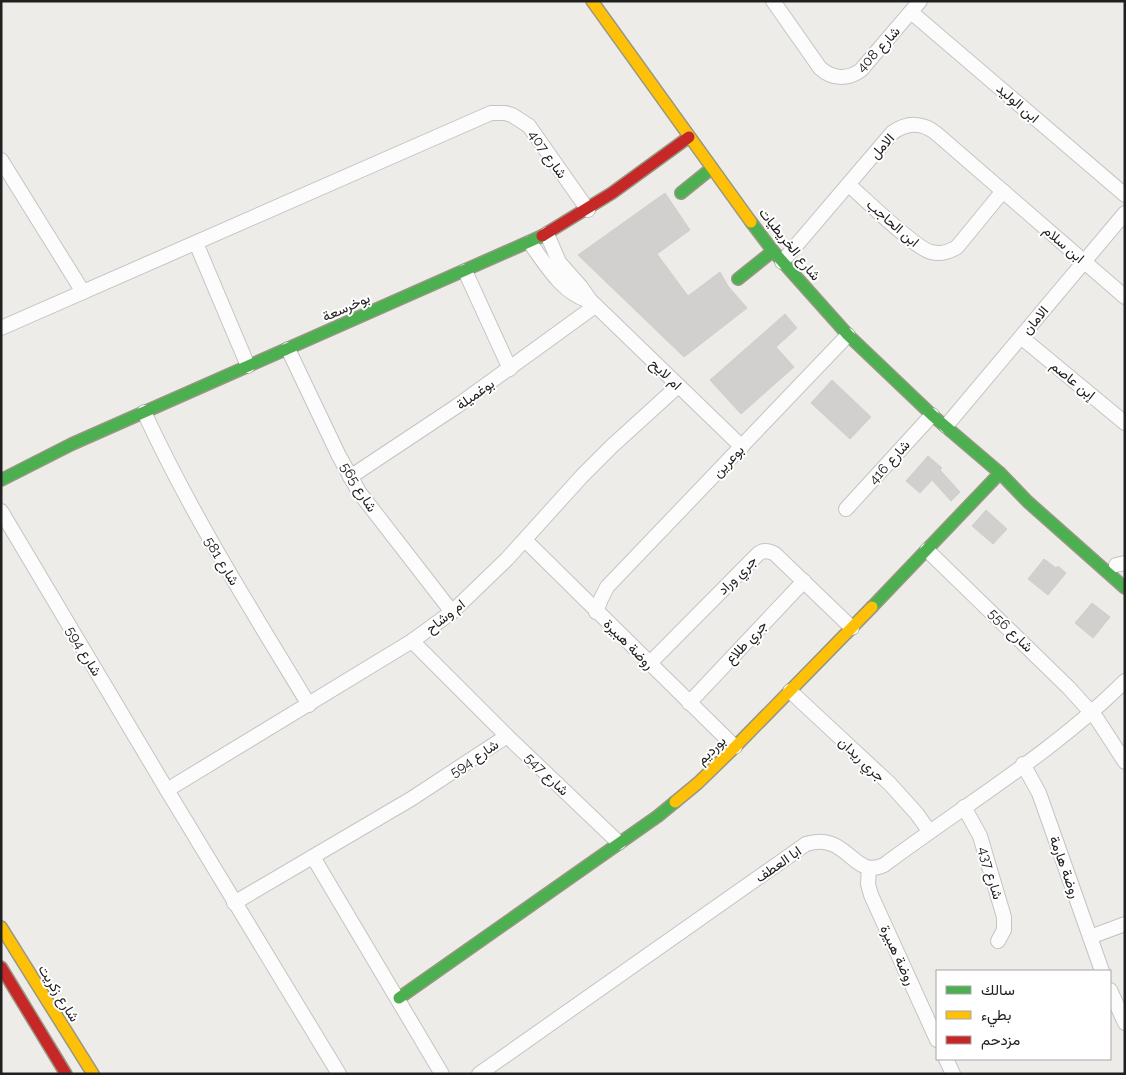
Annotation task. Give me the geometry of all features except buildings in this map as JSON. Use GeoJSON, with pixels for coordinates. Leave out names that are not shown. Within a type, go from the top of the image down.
{"type":"FeatureCollection","features":[{"type":"Feature","properties":{"kind":"street","name":"شارع الخريطيات"},"geometry":{"type":"LineString","coordinates":[[592,1],[778,257],[848,335],[932,414],[1000,473],[1028,502],[1125,588]]}},
{"type":"Feature","properties":{"kind":"street","name":"شارع 408"},"geometry":{"type":"LineString","coordinates":[[773,1],[820,68],[829,74],[840,77],[851,76],[861,70],[916,7]]}},
{"type":"Feature","properties":{"kind":"street","name":"ابن الوليد"},"geometry":{"type":"LineString","coordinates":[[916,7],[1125,194]]}},
{"type":"Feature","properties":{"kind":"street","name":"شارع 407"},"geometry":{"type":"LineString","coordinates":[[196,243],[484,116],[498,113],[512,115],[529,126],[588,210]]}},
{"type":"Feature","properties":{"kind":"street","name":"الامل"},"geometry":{"type":"LineString","coordinates":[[778,257],[849,184],[892,133],[904,126],[925,126],[1004,191]]}},
{"type":"Feature","properties":{"kind":"street","name":"بوخرسعة"},"geometry":{"type":"LineString","coordinates":[[1,480],[57,451],[144,412],[530,243],[588,210],[621,188],[689,137]]}},
{"type":"Feature","properties":{"kind":"street"},"geometry":{"type":"LineString","coordinates":[[1,160],[83,292]]}},
{"type":"Feature","properties":{"kind":"street"},"geometry":{"type":"LineString","coordinates":[[681,192],[712,168]]}},
{"type":"Feature","properties":{"kind":"street","name":"ابن الحاجب"},"geometry":{"type":"LineString","coordinates":[[849,184],[921,248],[936,253],[948,252],[957,247],[1004,191]]}},
{"type":"Feature","properties":{"kind":"street","name":"ابن سلام"},"geometry":{"type":"LineString","coordinates":[[1004,191],[1125,296]]}},
{"type":"Feature","properties":{"kind":"street","name":"الامان"},"geometry":{"type":"LineString","coordinates":[[946,426],[1125,213]]}},
{"type":"Feature","properties":{"kind":"street","name":"ام لايح"},"geometry":{"type":"LineString","coordinates":[[547,234],[559,262],[593,303],[742,447]]}},
{"type":"Feature","properties":{"kind":"street"},"geometry":{"type":"LineString","coordinates":[[1,328],[196,243],[248,366]]}},
{"type":"Feature","properties":{"kind":"street","name":"ام لايح"},"geometry":{"type":"LineString","coordinates":[[530,243],[558,279],[578,296],[593,303]]}},
{"type":"Feature","properties":{"kind":"street"},"geometry":{"type":"LineString","coordinates":[[738,279],[778,257]]}},
{"type":"Feature","properties":{"kind":"street"},"geometry":{"type":"LineString","coordinates":[[465,271],[510,369]]}},
{"type":"Feature","properties":{"kind":"street","name":"بوغميلة"},"geometry":{"type":"LineString","coordinates":[[350,477],[510,369],[593,303]]}},
{"type":"Feature","properties":{"kind":"street","name":"بوعرين"},"geometry":{"type":"LineString","coordinates":[[596,612],[600,599],[608,587],[848,335]]}},
{"type":"Feature","properties":{"kind":"street","name":"إبن عاصم"},"geometry":{"type":"LineString","coordinates":[[1020,337],[1125,423]]}},
{"type":"Feature","properties":{"kind":"street","name":"شارع 565"},"geometry":{"type":"LineString","coordinates":[[288,349],[350,477],[369,506],[452,612]]}},
{"type":"Feature","properties":{"kind":"street","name":"ام وشاح"},"geometry":{"type":"LineString","coordinates":[[166,790],[412,641],[452,612],[490,577],[582,476],[618,440],[678,386]]}},
{"type":"Feature","properties":{"kind":"street","name":"شارع 581"},"geometry":{"type":"LineString","coordinates":[[144,412],[180,488],[309,704]]}},
{"type":"Feature","properties":{"kind":"street","name":"شارع 416"},"geometry":{"type":"LineString","coordinates":[[846,509],[932,414]]}},
{"type":"Feature","properties":{"kind":"street","name":"شارع الخريطيات"},"geometry":{"type":"LineString","coordinates":[[1000,473],[1034,496],[1122,566]]}},
{"type":"Feature","properties":{"kind":"street","name":"بورديم"},"geometry":{"type":"LineString","coordinates":[[399,998],[679,800],[735,747],[852,628],[1000,473]]}},
{"type":"Feature","properties":{"kind":"street","name":"شارع 594"},"geometry":{"type":"LineString","coordinates":[[1,511],[166,790],[339,1074]]}},
{"type":"Feature","properties":{"kind":"street","name":"روضة هبيرة"},"geometry":{"type":"LineString","coordinates":[[525,540],[735,747]]}},
{"type":"Feature","properties":{"kind":"street","name":"شارع 556"},"geometry":{"type":"LineString","coordinates":[[927,550],[1040,658],[1105,729],[1125,762]]}},
{"type":"Feature","properties":{"kind":"street","name":"جري وراد"},"geometry":{"type":"LineString","coordinates":[[649,664],[760,553],[771,552],[852,628]]}},
{"type":"Feature","properties":{"kind":"street","name":"جري طلاع"},"geometry":{"type":"LineString","coordinates":[[689,702],[804,582]]}},
{"type":"Feature","properties":{"kind":"street","name":"بوعرين"},"geometry":{"type":"LineString","coordinates":[[584,599],[608,587]]}},
{"type":"Feature","properties":{"kind":"street","name":"شارع 547"},"geometry":{"type":"LineString","coordinates":[[412,641],[507,736],[619,843]]}},
{"type":"Feature","properties":{"kind":"street"},"geometry":{"type":"LineString","coordinates":[[869,868],[884,865],[1023,764],[1091,713],[1125,681]]}},
{"type":"Feature","properties":{"kind":"street","name":"جري ريدان"},"geometry":{"type":"LineString","coordinates":[[790,691],[895,789],[918,814],[929,831]]}},
{"type":"Feature","properties":{"kind":"street","name":"شارع 594"},"geometry":{"type":"LineString","coordinates":[[234,903],[411,799],[507,736]]}},
{"type":"Feature","properties":{"kind":"street","name":"روضة هارمة"},"geometry":{"type":"LineString","coordinates":[[1023,764],[1039,793],[1102,970]]}},
{"type":"Feature","properties":{"kind":"street","name":"شارع 437"},"geometry":{"type":"LineString","coordinates":[[964,807],[980,836],[1004,917],[1004,930],[998,941]]}},
{"type":"Feature","properties":{"kind":"street","name":"ابا العطف"},"geometry":{"type":"LineString","coordinates":[[480,1074],[806,844],[821,841],[836,844],[858,862],[869,868]]}},
{"type":"Feature","properties":{"kind":"street"},"geometry":{"type":"LineString","coordinates":[[313,857],[399,998],[442,1074]]}},
{"type":"Feature","properties":{"kind":"street","name":"روضة هبيرة"},"geometry":{"type":"LineString","coordinates":[[869,868],[868,884],[871,895],[936,1038]]}},
{"type":"Feature","properties":{"kind":"street"},"geometry":{"type":"LineString","coordinates":[[1090,937],[1125,924]]}},
{"type":"Feature","properties":{"kind":"street","name":"شارع زكريت"},"geometry":{"type":"LineString","coordinates":[[1,928],[93,1074]]}},
{"type":"Feature","properties":{"kind":"street"},"geometry":{"type":"LineString","coordinates":[[1,967],[66,1074]]}},
{"type":"Feature","properties":{"kind":"street"},"geometry":{"type":"LineString","coordinates":[[1111,992],[1125,1023]]}},
{"type":"Feature","properties":{"kind":"street"},"geometry":{"type":"LineString","coordinates":[[946,1060],[952,1074]]}},
{"type":"Feature","properties":{"kind":"traffic: fast"},"geometry":{"type":"LineString","coordinates":[[681,193],[712,168]]}},
{"type":"Feature","properties":{"kind":"traffic: fast"},"geometry":{"type":"LineString","coordinates":[[751,222],[773,251],[848,335],[932,415],[1000,473],[1028,502],[1125,588]]}},
{"type":"Feature","properties":{"kind":"traffic: fast"},"geometry":{"type":"LineString","coordinates":[[1,480],[72,444],[542,236]]}},
{"type":"Feature","properties":{"kind":"traffic: fast"},"geometry":{"type":"LineString","coordinates":[[738,279],[773,251]]}},
{"type":"Feature","properties":{"kind":"traffic: fast"},"geometry":{"type":"LineString","coordinates":[[872,607],[1000,473]]}},
{"type":"Feature","properties":{"kind":"traffic: fast"},"geometry":{"type":"LineString","coordinates":[[399,998],[658,816],[675,802]]}},
{"type":"Feature","properties":{"kind":"traffic: slow"},"geometry":{"type":"LineString","coordinates":[[592,1],[751,222]]}},
{"type":"Feature","properties":{"kind":"traffic: slow"},"geometry":{"type":"LineString","coordinates":[[675,802],[698,783],[735,747],[872,607]]}},
{"type":"Feature","properties":{"kind":"traffic: slow"},"geometry":{"type":"LineString","coordinates":[[1,927],[93,1074]]}},
{"type":"Feature","properties":{"kind":"traffic: jam"},"geometry":{"type":"LineString","coordinates":[[542,236],[612,193],[689,137]]}},
{"type":"Feature","properties":{"kind":"traffic: jam"},"geometry":{"type":"LineString","coordinates":[[1,967],[66,1074]]}}]}
